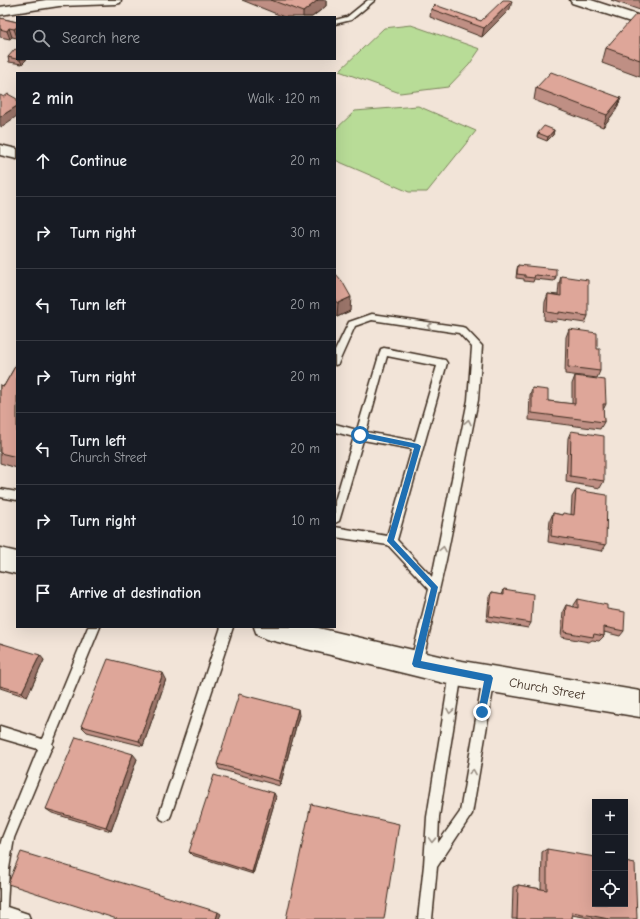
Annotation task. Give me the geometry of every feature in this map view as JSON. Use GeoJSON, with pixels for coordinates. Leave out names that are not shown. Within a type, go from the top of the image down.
{"type":"FeatureCollection","features":[{"type":"Feature","properties":{"kind":"street"},"geometry":{"type":"LineString","coordinates":[[0,11],[59,2],[115,0]]}},
{"type":"Feature","properties":{"kind":"street"},"geometry":{"type":"LineString","coordinates":[[578,0],[640,21]]}},
{"type":"Feature","properties":{"kind":"street"},"geometry":{"type":"LineString","coordinates":[[0,150],[16,154]]}},
{"type":"Feature","properties":{"kind":"street"},"geometry":{"type":"LineString","coordinates":[[0,559],[16,563]]}},
{"type":"Feature","properties":{"kind":"street","name":"Church Street"},"geometry":{"type":"LineString","coordinates":[[270,628],[416,664],[640,704]]}},
{"type":"Feature","properties":{"kind":"lane"},"geometry":{"type":"LineString","coordinates":[[336,22],[349,19],[372,0]]}},
{"type":"Feature","properties":{"kind":"lane"},"geometry":{"type":"LineString","coordinates":[[336,359],[352,324],[372,317],[462,330],[477,346],[473,400],[434,587],[416,664]]}},
{"type":"Feature","properties":{"kind":"lane"},"geometry":{"type":"LineString","coordinates":[[336,515],[384,352],[442,363],[391,541]]}},
{"type":"Feature","properties":{"kind":"lane"},"geometry":{"type":"LineString","coordinates":[[336,428],[360,435],[418,446]]}},
{"type":"Feature","properties":{"kind":"lane"},"geometry":{"type":"LineString","coordinates":[[0,493],[16,496]]}},
{"type":"Feature","properties":{"kind":"lane"},"geometry":{"type":"LineString","coordinates":[[336,532],[391,541],[434,587]]}},
{"type":"Feature","properties":{"kind":"lane"},"geometry":{"type":"LineString","coordinates":[[23,919],[0,912],[2,869],[8,838],[47,746],[94,628]]}},
{"type":"Feature","properties":{"kind":"lane"},"geometry":{"type":"LineString","coordinates":[[165,814],[227,628]]}},
{"type":"Feature","properties":{"kind":"lane"},"geometry":{"type":"LineString","coordinates":[[425,919],[431,865],[433,817],[456,672]]}},
{"type":"Feature","properties":{"kind":"lane"},"geometry":{"type":"LineString","coordinates":[[431,865],[466,814],[489,678]]}},
{"type":"Feature","properties":{"kind":"lane"},"geometry":{"type":"LineString","coordinates":[[0,732],[47,746]]}},
{"type":"Feature","properties":{"kind":"green space"},"geometry":{"type":"Polygon","coordinates":[[[411,25],[480,49],[469,65],[448,87],[400,93],[339,71],[384,28],[411,25]]]}},
{"type":"Feature","properties":{"kind":"green space"},"geometry":{"type":"Polygon","coordinates":[[[418,106],[476,131],[427,192],[409,192],[336,160],[336,129],[355,111],[418,106]]]}},
{"type":"Feature","properties":{"kind":"building"},"geometry":{"type":"Polygon","coordinates":[[[271,0],[318,0],[303,12],[271,0]]]}},
{"type":"Feature","properties":{"kind":"building"},"geometry":{"type":"Polygon","coordinates":[[[503,0],[512,1],[484,28],[431,9],[435,5],[481,21],[503,0]]]}},
{"type":"Feature","properties":{"kind":"building"},"geometry":{"type":"Polygon","coordinates":[[[636,14],[640,15],[640,60],[606,48],[636,14]]]}},
{"type":"Feature","properties":{"kind":"building"},"geometry":{"type":"Polygon","coordinates":[[[0,18],[16,22],[16,28],[14,29],[9,28],[7,31],[0,29],[0,18]]]}},
{"type":"Feature","properties":{"kind":"building"},"geometry":{"type":"Polygon","coordinates":[[[15,49],[16,50],[16,59],[8,57],[15,49]]]}},
{"type":"Feature","properties":{"kind":"building"},"geometry":{"type":"Polygon","coordinates":[[[551,72],[621,98],[607,115],[536,88],[551,72]]]}},
{"type":"Feature","properties":{"kind":"building"},"geometry":{"type":"Polygon","coordinates":[[[8,94],[16,98],[16,107],[0,117],[0,95],[4,97],[8,94]]]}},
{"type":"Feature","properties":{"kind":"building"},"geometry":{"type":"Polygon","coordinates":[[[544,126],[554,130],[548,137],[538,133],[544,126]]]}},
{"type":"Feature","properties":{"kind":"building"},"geometry":{"type":"Polygon","coordinates":[[[518,265],[556,269],[556,277],[535,275],[534,278],[525,277],[525,275],[517,274],[518,265]]]}},
{"type":"Feature","properties":{"kind":"building"},"geometry":{"type":"Polygon","coordinates":[[[336,274],[342,281],[351,297],[338,303],[336,302],[336,274]]]}},
{"type":"Feature","properties":{"kind":"building"},"geometry":{"type":"Polygon","coordinates":[[[561,276],[588,280],[588,316],[547,312],[548,294],[561,296],[561,276]]]}},
{"type":"Feature","properties":{"kind":"building"},"geometry":{"type":"Polygon","coordinates":[[[569,329],[597,333],[597,349],[600,349],[600,371],[568,367],[569,329]]]}},
{"type":"Feature","properties":{"kind":"building"},"geometry":{"type":"Polygon","coordinates":[[[16,365],[16,457],[0,453],[0,385],[4,386],[16,365]]]}},
{"type":"Feature","properties":{"kind":"building"},"geometry":{"type":"Polygon","coordinates":[[[575,376],[605,380],[606,404],[603,404],[604,422],[532,413],[532,388],[548,390],[548,401],[575,404],[575,376]]]}},
{"type":"Feature","properties":{"kind":"building"},"geometry":{"type":"Polygon","coordinates":[[[571,431],[604,436],[604,481],[570,476],[571,431]]]}},
{"type":"Feature","properties":{"kind":"building"},"geometry":{"type":"Polygon","coordinates":[[[576,490],[607,495],[606,545],[551,536],[553,513],[574,515],[576,490]]]}},
{"type":"Feature","properties":{"kind":"building"},"geometry":{"type":"Polygon","coordinates":[[[504,589],[533,594],[531,623],[489,616],[492,592],[504,594],[504,589]]]}},
{"type":"Feature","properties":{"kind":"building"},"geometry":{"type":"Polygon","coordinates":[[[578,599],[607,605],[607,609],[625,612],[624,631],[604,627],[604,636],[594,634],[593,637],[564,632],[566,605],[578,608],[578,599]]]}},
{"type":"Feature","properties":{"kind":"building"},"geometry":{"type":"Polygon","coordinates":[[[0,643],[40,655],[22,692],[0,686],[0,643]]]}},
{"type":"Feature","properties":{"kind":"building"},"geometry":{"type":"Polygon","coordinates":[[[108,659],[163,673],[139,741],[81,726],[108,659]]]}},
{"type":"Feature","properties":{"kind":"building"},"geometry":{"type":"Polygon","coordinates":[[[239,694],[298,709],[279,781],[217,764],[239,694]]]}},
{"type":"Feature","properties":{"kind":"building"},"geometry":{"type":"Polygon","coordinates":[[[76,737],[133,754],[106,827],[46,809],[76,737]]]}},
{"type":"Feature","properties":{"kind":"building"},"geometry":{"type":"Polygon","coordinates":[[[214,775],[274,793],[252,872],[189,852],[214,775]]]}},
{"type":"Feature","properties":{"kind":"building"},"geometry":{"type":"Polygon","coordinates":[[[311,804],[399,824],[384,919],[286,919],[311,804]]]}},
{"type":"Feature","properties":{"kind":"building"},"geometry":{"type":"Polygon","coordinates":[[[547,849],[592,856],[592,907],[628,907],[628,863],[635,864],[637,919],[609,919],[572,912],[572,919],[517,919],[518,885],[547,890],[547,849]]]}},
{"type":"Feature","properties":{"kind":"building"},"geometry":{"type":"Polygon","coordinates":[[[21,852],[218,912],[216,919],[117,919],[8,884],[21,852]]]}},
{"type":"Feature","properties":{"kind":"route"},"geometry":{"type":"LineString","coordinates":[[360,435],[418,446],[391,541],[434,587],[416,664],[489,678],[482,712]]}}]}
